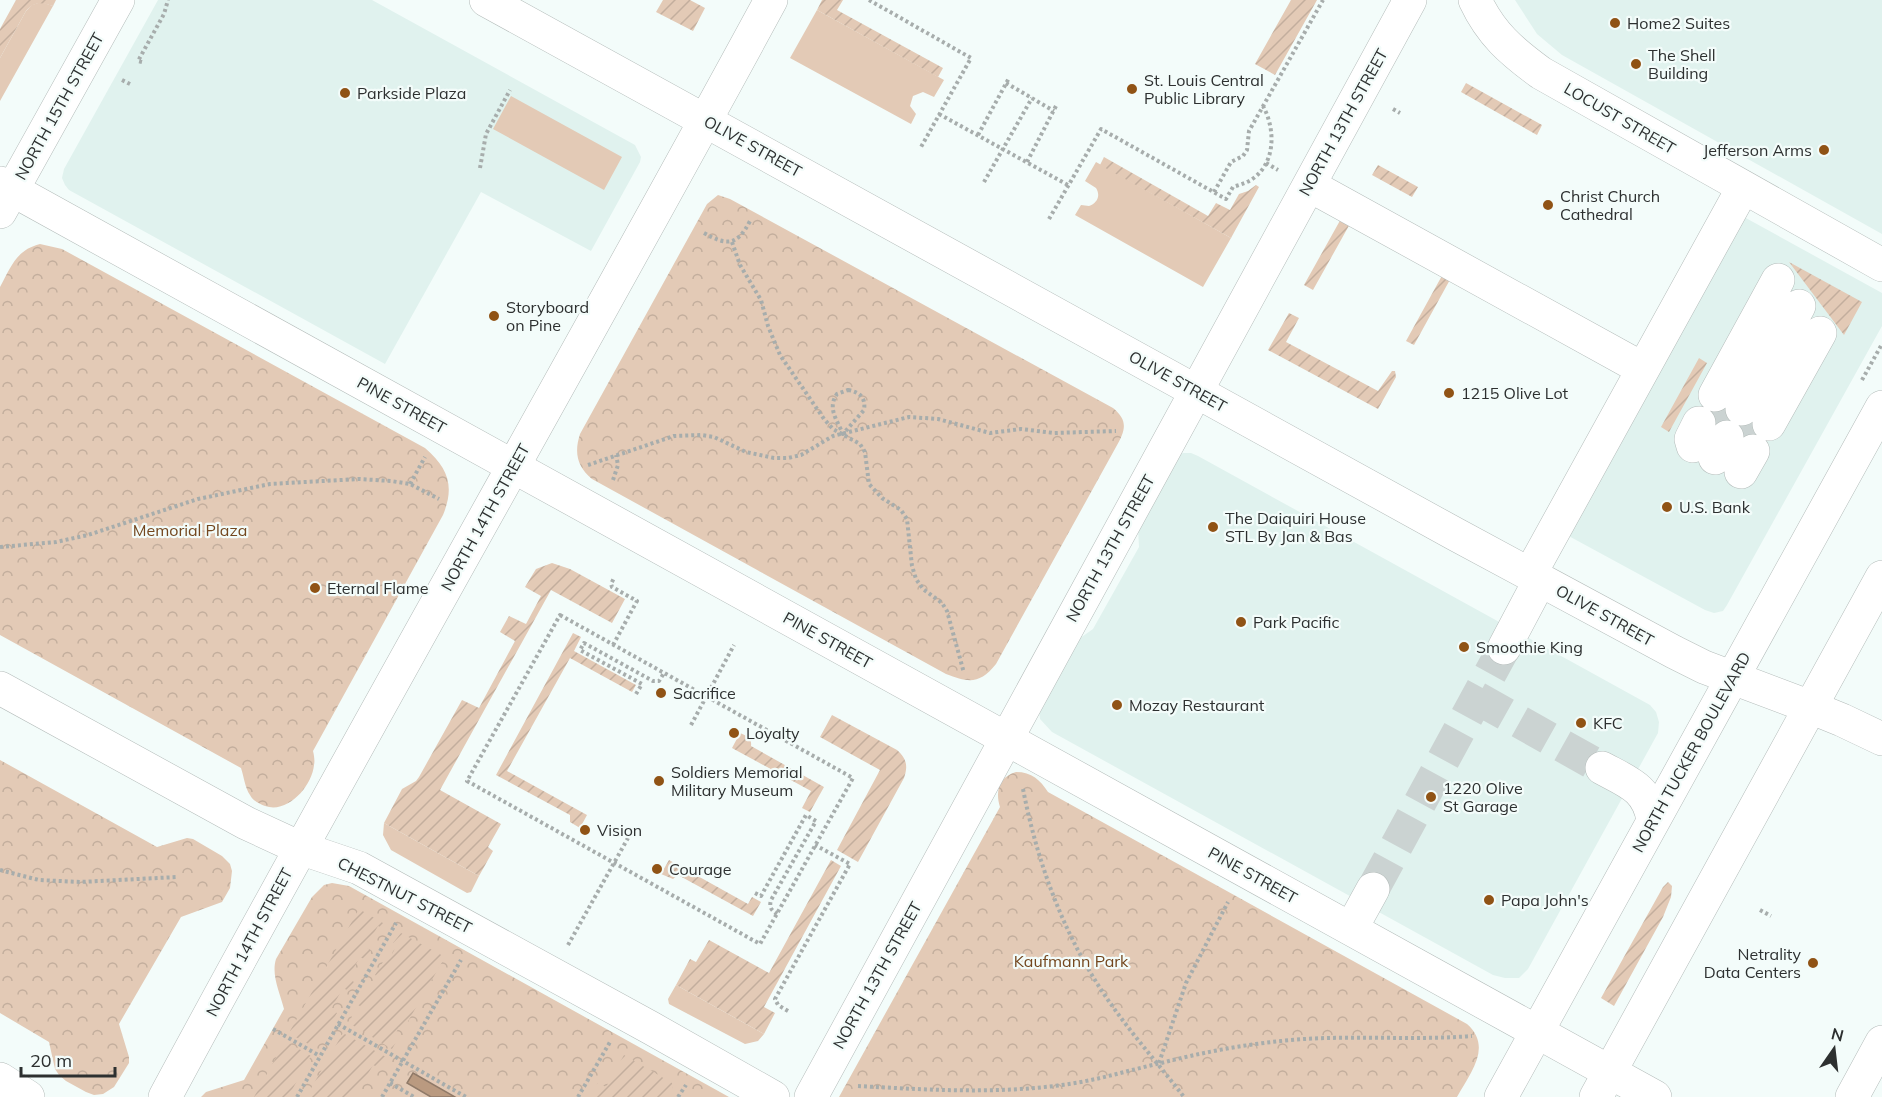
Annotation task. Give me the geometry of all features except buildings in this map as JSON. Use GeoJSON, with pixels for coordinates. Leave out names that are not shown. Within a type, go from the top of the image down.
{"type":"FeatureCollection","features":[{"type":"Feature","properties":{"kind":"street","name":"NORTH 15TH STREET"},"geometry":{"type":"LineString","coordinates":[[4,195],[118,0]]}},
{"type":"Feature","properties":{"kind":"street","name":"OLIVE STREET"},"geometry":{"type":"LineString","coordinates":[[486,0],[1196,392],[1674,652],[1842,720],[1882,739]]}},
{"type":"Feature","properties":{"kind":"street","name":"NORTH 14TH STREET"},"geometry":{"type":"LineString","coordinates":[[165,1097],[300,848],[514,467],[771,0]]}},
{"type":"Feature","properties":{"kind":"street","name":"NORTH 13TH STREET"},"geometry":{"type":"LineString","coordinates":[[811,1097],[1410,0]]}},
{"type":"Feature","properties":{"kind":"street","name":"LOCUST STREET"},"geometry":{"type":"LineString","coordinates":[[1475,0],[1486,22],[1499,40],[1541,73],[1882,265]]}},
{"type":"Feature","properties":{"kind":"street"},"geometry":{"type":"LineString","coordinates":[[1309,185],[1643,369]]}},
{"type":"Feature","properties":{"kind":"street"},"geometry":{"type":"LineString","coordinates":[[1504,648],[1535,577],[1643,369],[1743,188]]}},
{"type":"Feature","properties":{"kind":"street","name":"PINE STREET"},"geometry":{"type":"LineString","coordinates":[[4,195],[514,467],[1537,1032],[1603,1084],[1656,1097]]}},
{"type":"Feature","properties":{"kind":"street"},"geometry":{"type":"LineString","coordinates":[[1742,409],[1799,306],[1742,409]]}},
{"type":"Feature","properties":{"kind":"street","name":"NORTH TUCKER BOULEVARD"},"geometry":{"type":"LineString","coordinates":[[1501,1097],[1882,407]]}},
{"type":"Feature","properties":{"kind":"street"},"geometry":{"type":"LineString","coordinates":[[1603,1084],[1882,578]]}},
{"type":"Feature","properties":{"kind":"street","name":"CHESTNUT STREET"},"geometry":{"type":"LineString","coordinates":[[0,688],[246,824],[300,848],[359,868],[772,1097]]}},
{"type":"Feature","properties":{"kind":"street"},"geometry":{"type":"LineString","coordinates":[[1602,768],[1641,792],[1650,804],[1653,820]]}},
{"type":"Feature","properties":{"kind":"street"},"geometry":{"type":"LineString","coordinates":[[1351,929],[1372,889]]}},
{"type":"Feature","properties":{"kind":"street"},"geometry":{"type":"LineString","coordinates":[[1852,1097],[1882,1042]]}},
{"type":"Feature","properties":{"kind":"street"},"geometry":{"type":"LineString","coordinates":[[0,1079],[28,1097]]}},
{"type":"Feature","properties":{"kind":"path"},"geometry":{"type":"LineString","coordinates":[[142,62],[138,61],[164,14],[168,0]]}},
{"type":"Feature","properties":{"kind":"path"},"geometry":{"type":"LineString","coordinates":[[869,0],[971,58],[921,147]]}},
{"type":"Feature","properties":{"kind":"path"},"geometry":{"type":"LineString","coordinates":[[1214,192],[1231,162],[1243,156],[1247,150],[1249,131],[1323,0]]}},
{"type":"Feature","properties":{"kind":"path"},"geometry":{"type":"LineString","coordinates":[[978,135],[1009,78]]}},
{"type":"Feature","properties":{"kind":"path"},"geometry":{"type":"LineString","coordinates":[[123,80],[130,84]]}},
{"type":"Feature","properties":{"kind":"path"},"geometry":{"type":"LineString","coordinates":[[1006,83],[1054,111]]}},
{"type":"Feature","properties":{"kind":"path"},"geometry":{"type":"LineString","coordinates":[[480,168],[486,134],[510,90]]}},
{"type":"Feature","properties":{"kind":"path"},"geometry":{"type":"LineString","coordinates":[[984,182],[1032,98]]}},
{"type":"Feature","properties":{"kind":"path"},"geometry":{"type":"LineString","coordinates":[[1027,162],[1057,104]]}},
{"type":"Feature","properties":{"kind":"path"},"geometry":{"type":"LineString","coordinates":[[1049,219],[1101,129],[1226,199],[1233,187],[1252,180],[1266,163],[1272,144],[1269,119],[1263,106]]}},
{"type":"Feature","properties":{"kind":"path"},"geometry":{"type":"LineString","coordinates":[[1393,110],[1400,113]]}},
{"type":"Feature","properties":{"kind":"path"},"geometry":{"type":"LineString","coordinates":[[939,114],[1068,185]]}},
{"type":"Feature","properties":{"kind":"path"},"geometry":{"type":"LineString","coordinates":[[1266,163],[1278,170]]}},
{"type":"Feature","properties":{"kind":"path"},"geometry":{"type":"LineString","coordinates":[[704,232],[720,240],[732,242],[742,235],[750,221]]}},
{"type":"Feature","properties":{"kind":"path"},"geometry":{"type":"LineString","coordinates":[[732,242],[740,265],[761,300],[780,355],[824,419],[833,429],[860,444],[865,452],[869,484],[874,492],[901,510],[907,519],[912,567],[916,579],[923,589],[942,603],[947,611],[964,673]]}},
{"type":"Feature","properties":{"kind":"path"},"geometry":{"type":"LineString","coordinates":[[842,391],[855,391],[864,399],[864,410],[843,434],[832,404],[837,394],[842,391]]}},
{"type":"Feature","properties":{"kind":"path"},"geometry":{"type":"LineString","coordinates":[[588,465],[674,436],[694,435],[714,437],[759,456],[788,458],[810,450],[823,440],[894,420],[917,417],[938,419],[990,433],[1021,429],[1054,433],[1116,431]]}},
{"type":"Feature","properties":{"kind":"path"},"geometry":{"type":"LineString","coordinates":[[613,480],[618,465],[616,455]]}},
{"type":"Feature","properties":{"kind":"path"},"geometry":{"type":"LineString","coordinates":[[410,484],[425,457]]}},
{"type":"Feature","properties":{"kind":"path"},"geometry":{"type":"LineString","coordinates":[[0,547],[56,542],[88,536],[198,499],[270,484],[359,479],[410,484],[439,499]]}},
{"type":"Feature","properties":{"kind":"path"},"geometry":{"type":"LineString","coordinates":[[613,645],[638,601],[612,587],[614,578]]}},
{"type":"Feature","properties":{"kind":"path"},"geometry":{"type":"LineString","coordinates":[[560,615],[613,645],[853,778],[760,944],[467,781],[560,615]]}},
{"type":"Feature","properties":{"kind":"path"},"geometry":{"type":"LineString","coordinates":[[636,694],[642,684],[580,650],[584,643],[653,681],[659,681],[664,673]]}},
{"type":"Feature","properties":{"kind":"path"},"geometry":{"type":"LineString","coordinates":[[691,725],[735,645]]}},
{"type":"Feature","properties":{"kind":"path"},"geometry":{"type":"LineString","coordinates":[[1023,789],[1038,854],[1077,950],[1113,1007],[1184,1097]]}},
{"type":"Feature","properties":{"kind":"path"},"geometry":{"type":"LineString","coordinates":[[755,892],[761,896],[806,815],[816,821],[771,900],[771,909],[777,914]]}},
{"type":"Feature","properties":{"kind":"path"},"geometry":{"type":"LineString","coordinates":[[562,954],[628,838]]}},
{"type":"Feature","properties":{"kind":"path"},"geometry":{"type":"LineString","coordinates":[[788,1011],[778,1005],[775,999],[850,864],[815,845]]}},
{"type":"Feature","properties":{"kind":"path"},"geometry":{"type":"LineString","coordinates":[[0,870],[39,880],[72,882],[177,877]]}},
{"type":"Feature","properties":{"kind":"path"},"geometry":{"type":"LineString","coordinates":[[1158,1063],[1186,983],[1199,954],[1228,902]]}},
{"type":"Feature","properties":{"kind":"path"},"geometry":{"type":"LineString","coordinates":[[1760,910],[1771,916]]}},
{"type":"Feature","properties":{"kind":"path"},"geometry":{"type":"LineString","coordinates":[[297,1097],[397,922]]}},
{"type":"Feature","properties":{"kind":"path"},"geometry":{"type":"LineString","coordinates":[[382,1097],[462,958]]}},
{"type":"Feature","properties":{"kind":"path"},"geometry":{"type":"LineString","coordinates":[[338,1024],[465,1097]]}},
{"type":"Feature","properties":{"kind":"path"},"geometry":{"type":"LineString","coordinates":[[273,1029],[320,1056]]}},
{"type":"Feature","properties":{"kind":"path"},"geometry":{"type":"LineString","coordinates":[[578,1097],[614,1033]]}},
{"type":"Feature","properties":{"kind":"path"},"geometry":{"type":"LineString","coordinates":[[858,1086],[972,1090],[1050,1086],[1091,1080],[1239,1046],[1283,1040],[1430,1039],[1472,1036]]}},
{"type":"Feature","properties":{"kind":"path"},"geometry":{"type":"LineString","coordinates":[[390,1083],[414,1097]]}},
{"type":"Feature","properties":{"kind":"path"},"geometry":{"type":"LineString","coordinates":[[678,1097],[686,1083]]}},
{"type":"Feature","properties":{"kind":"shaded area"},"geometry":{"type":"Polygon","coordinates":[[[158,0],[372,0],[635,145],[641,157],[640,162],[591,251],[481,192],[385,364],[69,190],[65,185],[62,178],[64,169],[158,0]]]}},
{"type":"Feature","properties":{"kind":"shaded area","name":"Jefferson Arms"},"geometry":{"type":"Polygon","coordinates":[[[1515,0],[1882,0],[1882,234],[1562,55],[1537,34],[1515,0]]]}},
{"type":"Feature","properties":{"kind":"shaded area"},"geometry":{"type":"Polygon","coordinates":[[[1744,217],[1882,293],[1882,326],[1727,605],[1723,611],[1714,613],[1565,534],[1744,217]]]}},
{"type":"Feature","properties":{"kind":"shaded area"},"geometry":{"type":"Polygon","coordinates":[[[1183,453],[1198,456],[1650,705],[1656,712],[1659,722],[1658,733],[1528,969],[1519,978],[1493,975],[1052,732],[1040,719],[1039,710],[1076,641],[1093,629],[1139,547],[1138,528],[1176,457],[1183,453]]]}},
{"type":"Feature","properties":{"kind":"shaded area"},"geometry":{"type":"Polygon","coordinates":[[[413,1073],[455,1097],[431,1097],[407,1083],[413,1073]]]}},
{"type":"Feature","properties":{"kind":"green space"},"geometry":{"type":"Polygon","coordinates":[[[16,0],[56,0],[53,6],[38,3],[26,11],[0,58],[0,29],[16,0]]]}},
{"type":"Feature","properties":{"kind":"green space"},"geometry":{"type":"Polygon","coordinates":[[[663,0],[690,0],[705,8],[693,31],[656,12],[663,0]]]}},
{"type":"Feature","properties":{"kind":"green space"},"geometry":{"type":"Polygon","coordinates":[[[822,0],[843,0],[837,10],[943,68],[938,77],[817,10],[822,0]]]}},
{"type":"Feature","properties":{"kind":"green space"},"geometry":{"type":"Polygon","coordinates":[[[1291,0],[1317,0],[1275,75],[1255,64],[1291,0]]]}},
{"type":"Feature","properties":{"kind":"green space"},"geometry":{"type":"Polygon","coordinates":[[[41,2],[53,6],[0,101],[0,58],[26,11],[32,5],[41,2]]]}},
{"type":"Feature","properties":{"kind":"green space"},"geometry":{"type":"Polygon","coordinates":[[[817,10],[944,80],[934,97],[923,92],[913,96],[910,106],[916,114],[911,124],[790,58],[817,10]]]}},
{"type":"Feature","properties":{"kind":"green space"},"geometry":{"type":"Polygon","coordinates":[[[1466,83],[1542,125],[1537,135],[1461,92],[1466,83]]]}},
{"type":"Feature","properties":{"kind":"green space"},"geometry":{"type":"Polygon","coordinates":[[[511,96],[622,157],[604,190],[493,129],[511,96]]]}},
{"type":"Feature","properties":{"kind":"green space"},"geometry":{"type":"Polygon","coordinates":[[[1104,157],[1208,216],[1216,203],[1230,210],[1239,194],[1256,185],[1259,187],[1231,238],[1100,165],[1104,157]]]}},
{"type":"Feature","properties":{"kind":"green space"},"geometry":{"type":"Polygon","coordinates":[[[1096,162],[1231,238],[1203,287],[1075,215],[1081,205],[1089,206],[1097,199],[1096,188],[1085,181],[1096,162]]]}},
{"type":"Feature","properties":{"kind":"green space"},"geometry":{"type":"Polygon","coordinates":[[[1378,165],[1418,187],[1412,197],[1372,175],[1378,165]]]}},
{"type":"Feature","properties":{"kind":"green space"},"geometry":{"type":"Polygon","coordinates":[[[718,195],[730,199],[1113,408],[1121,417],[1124,426],[1122,436],[996,664],[985,675],[968,680],[946,674],[592,479],[580,464],[577,447],[580,434],[707,204],[718,195]]]}},
{"type":"Feature","properties":{"kind":"green space"},"geometry":{"type":"Polygon","coordinates":[[[1342,217],[1351,222],[1313,290],[1304,285],[1342,217]]]}},
{"type":"Feature","properties":{"kind":"green space","name":"Memorial Plaza"},"geometry":{"type":"Polygon","coordinates":[[[40,244],[62,249],[425,448],[444,470],[449,486],[447,505],[443,515],[313,751],[314,763],[309,781],[297,796],[282,806],[265,806],[253,799],[247,789],[241,768],[0,635],[0,287],[11,266],[20,255],[25,250],[40,244]]]}},
{"type":"Feature","properties":{"kind":"green space"},"geometry":{"type":"Polygon","coordinates":[[[1789,262],[1862,302],[1844,335],[1789,262]]]}},
{"type":"Feature","properties":{"kind":"green space"},"geometry":{"type":"Polygon","coordinates":[[[1444,272],[1452,276],[1414,345],[1406,341],[1444,272]]]}},
{"type":"Feature","properties":{"kind":"green space"},"geometry":{"type":"Polygon","coordinates":[[[1289,313],[1299,318],[1286,342],[1378,391],[1392,371],[1395,371],[1396,377],[1378,409],[1268,350],[1289,313]]]}},
{"type":"Feature","properties":{"kind":"green space"},"geometry":{"type":"Polygon","coordinates":[[[1699,358],[1707,363],[1669,432],[1661,427],[1699,358]]]}},
{"type":"Feature","properties":{"kind":"green space"},"geometry":{"type":"Polygon","coordinates":[[[552,563],[570,569],[625,599],[612,623],[551,590],[440,790],[501,824],[488,847],[493,851],[479,876],[384,823],[402,789],[419,777],[462,700],[479,708],[515,641],[500,632],[509,616],[526,624],[541,596],[525,587],[536,569],[552,563]]]}},
{"type":"Feature","properties":{"kind":"green space"},"geometry":{"type":"Polygon","coordinates":[[[573,633],[581,637],[574,651],[636,685],[632,692],[570,658],[507,771],[587,815],[580,828],[570,822],[570,815],[496,775],[573,633]]]}},
{"type":"Feature","properties":{"kind":"green space"},"geometry":{"type":"Polygon","coordinates":[[[832,715],[897,750],[906,763],[904,778],[858,862],[837,850],[880,770],[820,737],[832,715]]]}},
{"type":"Feature","properties":{"kind":"green space"},"geometry":{"type":"Polygon","coordinates":[[[740,733],[750,739],[751,746],[824,787],[810,812],[802,808],[811,791],[732,748],[740,733]]]}},
{"type":"Feature","properties":{"kind":"green space"},"geometry":{"type":"Polygon","coordinates":[[[0,760],[157,847],[187,838],[193,839],[222,856],[230,864],[232,871],[230,888],[222,902],[181,917],[119,1024],[129,1063],[114,1087],[103,1094],[94,1095],[66,1081],[55,1069],[49,1042],[0,1013],[0,760]]]}},
{"type":"Feature","properties":{"kind":"green space","name":"Kaufmann Park"},"geometry":{"type":"Polygon","coordinates":[[[1016,772],[1031,775],[1039,780],[1048,792],[1467,1024],[1475,1033],[1479,1051],[1473,1069],[1457,1097],[839,1097],[1000,807],[998,790],[1002,781],[1016,772]]]}},
{"type":"Feature","properties":{"kind":"green space"},"geometry":{"type":"Polygon","coordinates":[[[384,823],[479,876],[471,892],[467,893],[391,850],[383,835],[384,823]]]}},
{"type":"Feature","properties":{"kind":"green space"},"geometry":{"type":"Polygon","coordinates":[[[669,860],[748,904],[752,897],[761,902],[753,916],[678,875],[673,879],[661,874],[669,860]]]}},
{"type":"Feature","properties":{"kind":"green space"},"geometry":{"type":"Polygon","coordinates":[[[831,860],[841,866],[764,1007],[775,1013],[764,1034],[676,985],[690,959],[696,962],[709,940],[769,973],[831,860]]]}},
{"type":"Feature","properties":{"kind":"green space"},"geometry":{"type":"Polygon","coordinates":[[[1668,882],[1672,886],[1671,897],[1663,917],[1614,1006],[1601,998],[1663,887],[1668,882]]]}},
{"type":"Feature","properties":{"kind":"green space"},"geometry":{"type":"Polygon","coordinates":[[[332,883],[349,886],[729,1097],[201,1097],[206,1092],[244,1080],[284,1009],[275,978],[276,959],[312,897],[324,885],[332,883]]]}},
{"type":"Feature","properties":{"kind":"green space"},"geometry":{"type":"Polygon","coordinates":[[[359,909],[383,923],[384,929],[378,926],[366,947],[371,951],[366,960],[360,957],[348,978],[354,982],[349,991],[343,988],[331,1009],[337,1013],[318,1046],[312,1046],[292,1035],[290,1031],[359,909]]]}},
{"type":"Feature","properties":{"kind":"green space"},"geometry":{"type":"Polygon","coordinates":[[[401,933],[445,957],[403,1030],[399,1027],[396,1033],[400,1035],[392,1049],[349,1023],[353,1014],[357,1016],[362,1007],[358,1005],[369,987],[373,988],[379,978],[375,975],[389,952],[392,954],[397,945],[393,943],[401,933]]]}},
{"type":"Feature","properties":{"kind":"green space"},"geometry":{"type":"Polygon","coordinates":[[[676,985],[764,1034],[758,1041],[745,1044],[669,1004],[668,999],[676,985]]]}},
{"type":"Feature","properties":{"kind":"green space"},"geometry":{"type":"Polygon","coordinates":[[[343,1033],[386,1057],[380,1068],[373,1065],[355,1097],[306,1097],[343,1033]]]}},
{"type":"Feature","properties":{"kind":"green space"},"geometry":{"type":"Polygon","coordinates":[[[287,1042],[311,1056],[288,1097],[254,1097],[284,1043],[287,1042]]]}},
{"type":"Feature","properties":{"kind":"green space"},"geometry":{"type":"Polygon","coordinates":[[[624,1055],[672,1083],[673,1089],[669,1097],[589,1097],[598,1083],[606,1087],[624,1055]]]}},
{"type":"Feature","properties":{"kind":"tunnel"},"geometry":{"type":"LineString","coordinates":[[1713,430],[1728,402]]}},
{"type":"Feature","properties":{"kind":"tunnel"},"geometry":{"type":"LineString","coordinates":[[1739,444],[1755,416]]}},
{"type":"Feature","properties":{"kind":"tunnel"},"geometry":{"type":"LineString","coordinates":[[1373,889],[1504,648]]}},
{"type":"Feature","properties":{"kind":"tunnel"},"geometry":{"type":"LineString","coordinates":[[1477,698],[1602,768]]}},
{"type":"Feature","properties":{"kind":"place","name":"Home2 Suites"},"geometry":{"type":"Point","coordinates":[1615,23]}},
{"type":"Feature","properties":{"kind":"place","name":"The Shell Building"},"geometry":{"type":"Point","coordinates":[1636,64]}},
{"type":"Feature","properties":{"kind":"place","name":"St. Louis Central Public Library"},"geometry":{"type":"Point","coordinates":[1132,89]}},
{"type":"Feature","properties":{"kind":"place","name":"Parkside Plaza"},"geometry":{"type":"Point","coordinates":[345,93]}},
{"type":"Feature","properties":{"kind":"place","name":"Jefferson Arms"},"geometry":{"type":"Point","coordinates":[1824,150]}},
{"type":"Feature","properties":{"kind":"place","name":"Christ Church Cathedral"},"geometry":{"type":"Point","coordinates":[1548,205]}},
{"type":"Feature","properties":{"kind":"place","name":"Storyboard on Pine"},"geometry":{"type":"Point","coordinates":[494,316]}},
{"type":"Feature","properties":{"kind":"place","name":"1215 Olive Lot"},"geometry":{"type":"Point","coordinates":[1449,393]}},
{"type":"Feature","properties":{"kind":"place","name":"U.S. Bank"},"geometry":{"type":"Point","coordinates":[1667,507]}},
{"type":"Feature","properties":{"kind":"place","name":"The Daiquiri House STL By Jan & Bas"},"geometry":{"type":"Point","coordinates":[1213,527]}},
{"type":"Feature","properties":{"kind":"place","name":"Eternal Flame"},"geometry":{"type":"Point","coordinates":[315,588]}},
{"type":"Feature","properties":{"kind":"place","name":"Park Pacific"},"geometry":{"type":"Point","coordinates":[1241,622]}},
{"type":"Feature","properties":{"kind":"place","name":"Smoothie King"},"geometry":{"type":"Point","coordinates":[1464,647]}},
{"type":"Feature","properties":{"kind":"place","name":"Sacrifice"},"geometry":{"type":"Point","coordinates":[661,693]}},
{"type":"Feature","properties":{"kind":"place","name":"Mozay Restaurant"},"geometry":{"type":"Point","coordinates":[1117,705]}},
{"type":"Feature","properties":{"kind":"place","name":"KFC"},"geometry":{"type":"Point","coordinates":[1581,723]}},
{"type":"Feature","properties":{"kind":"place","name":"Loyalty"},"geometry":{"type":"Point","coordinates":[734,733]}},
{"type":"Feature","properties":{"kind":"place","name":"Soldiers Memorial Military Museum"},"geometry":{"type":"Point","coordinates":[659,781]}},
{"type":"Feature","properties":{"kind":"place","name":"1220 Olive St Garage"},"geometry":{"type":"Point","coordinates":[1431,797]}},
{"type":"Feature","properties":{"kind":"place","name":"Vision"},"geometry":{"type":"Point","coordinates":[585,830]}},
{"type":"Feature","properties":{"kind":"place","name":"Courage"},"geometry":{"type":"Point","coordinates":[657,869]}},
{"type":"Feature","properties":{"kind":"place","name":"Papa John's"},"geometry":{"type":"Point","coordinates":[1489,900]}},
{"type":"Feature","properties":{"kind":"place","name":"Netrality Data Centers"},"geometry":{"type":"Point","coordinates":[1813,963]}}]}
